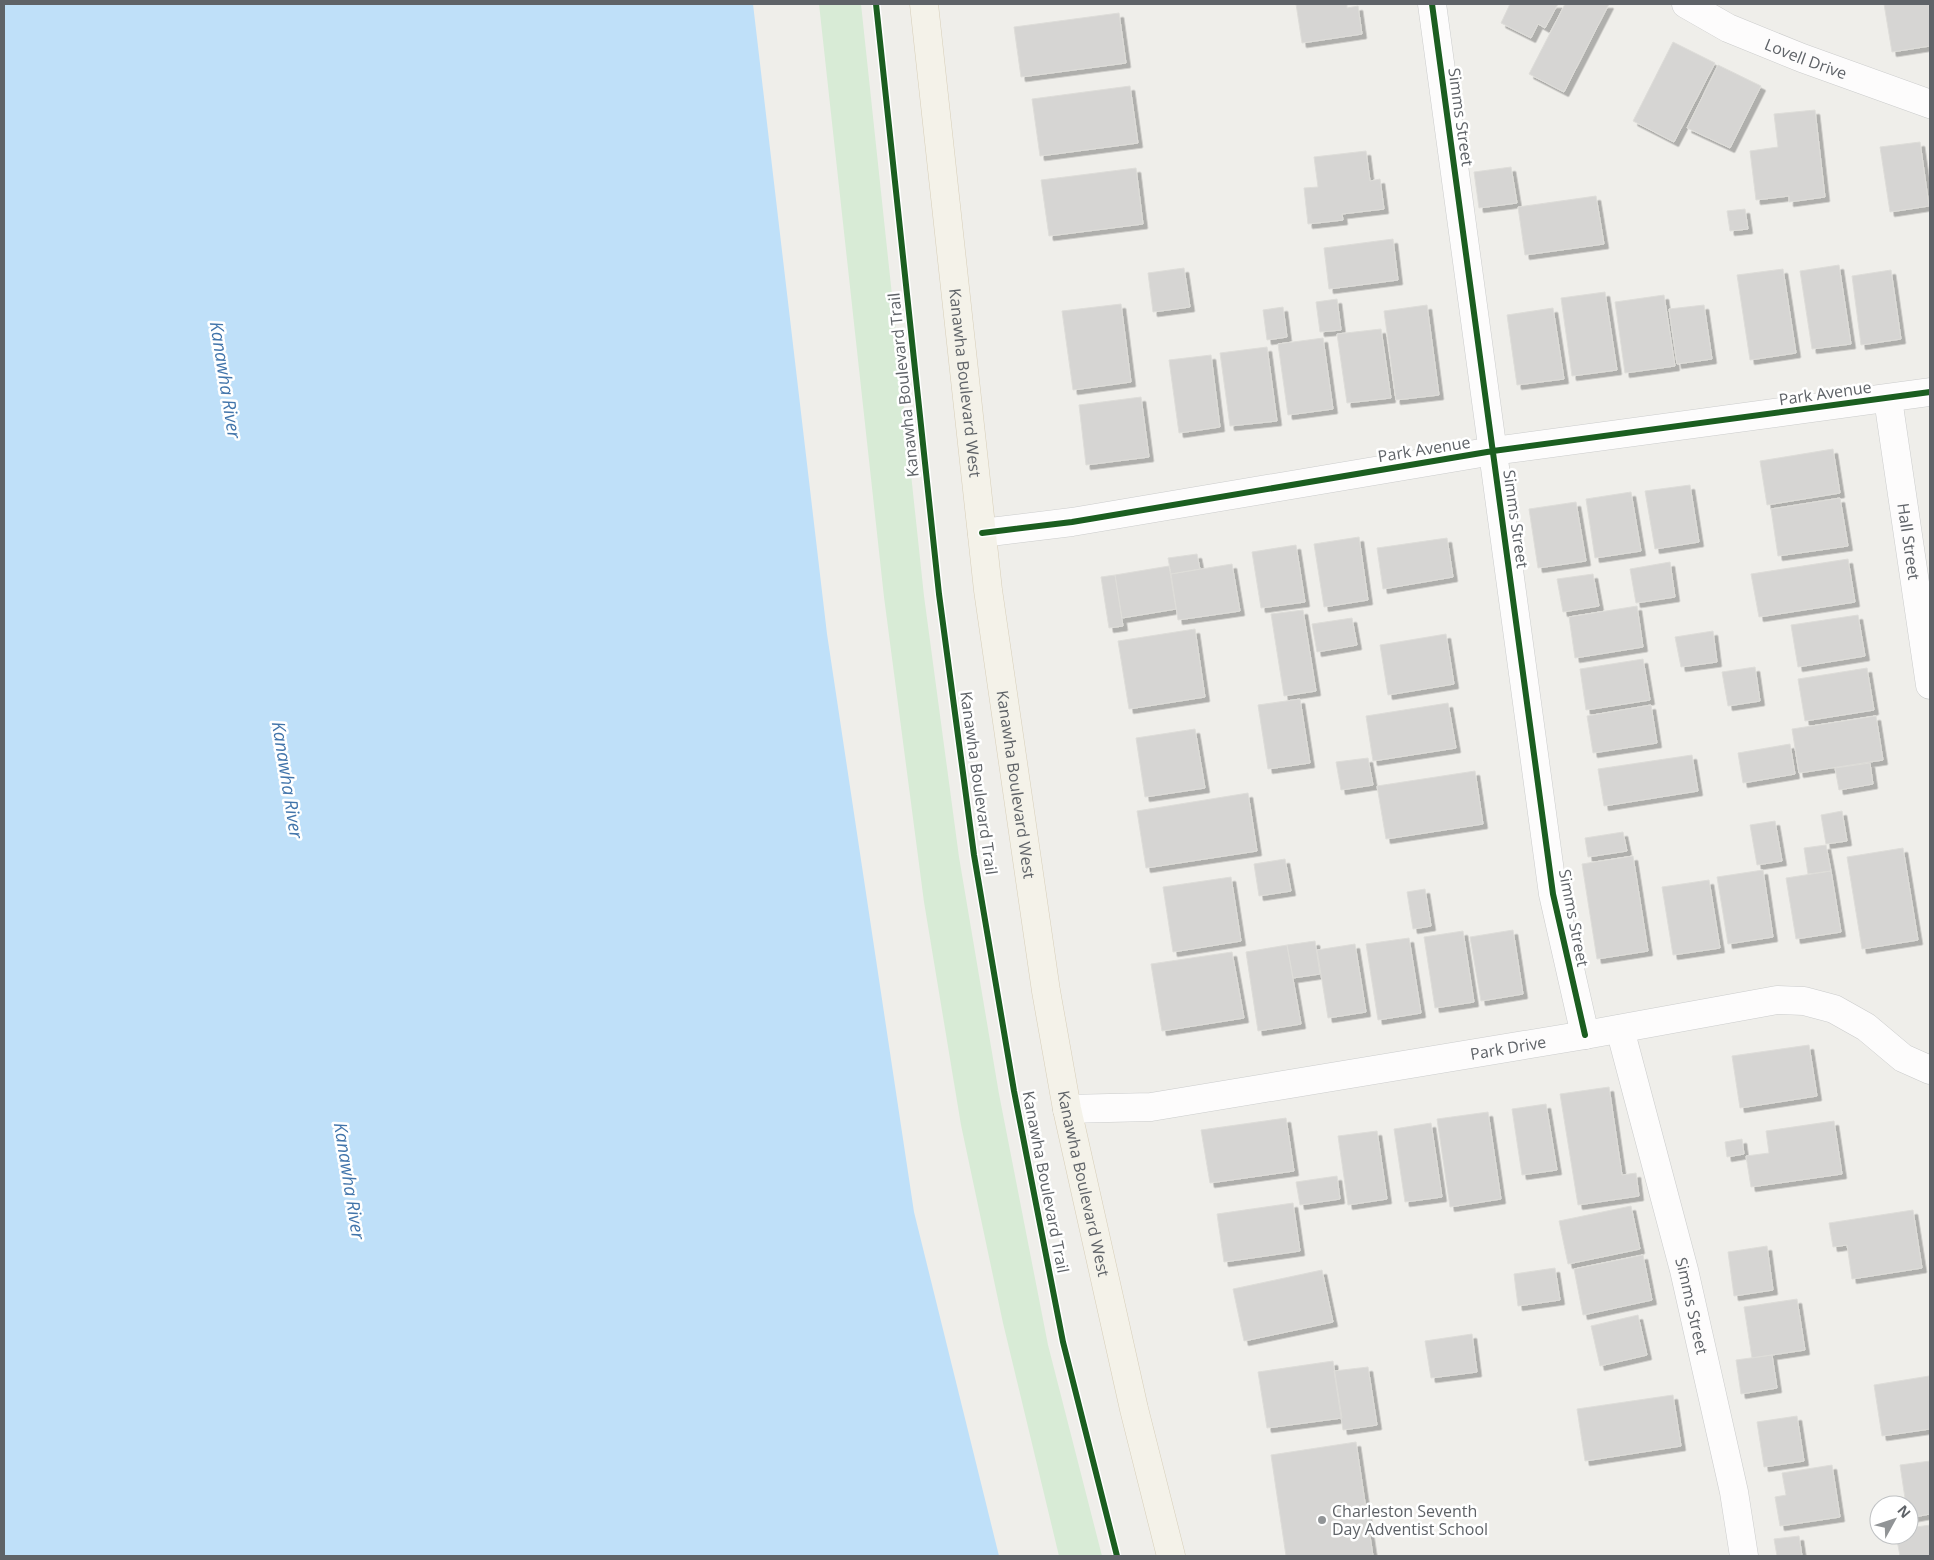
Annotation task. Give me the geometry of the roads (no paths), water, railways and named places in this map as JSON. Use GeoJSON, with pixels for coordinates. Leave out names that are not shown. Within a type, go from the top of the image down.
{"type":"FeatureCollection","features":[{"type":"Feature","properties":{"kind":"main road","name":"Kanawha Boulevard West"},"geometry":{"type":"LineString","coordinates":[[924,4],[988,590],[1044,981],[1067,1109],[1134,1409],[1171,1556]]}},
{"type":"Feature","properties":{"kind":"street","name":"Simms Street"},"geometry":{"type":"LineString","coordinates":[[1432,4],[1553,894],[1585,1035]]}},
{"type":"Feature","properties":{"kind":"street","name":"Lovell Drive"},"geometry":{"type":"LineString","coordinates":[[1686,4],[1728,28],[1794,55],[1930,104]]}},
{"type":"Feature","properties":{"kind":"street","name":"Park Avenue"},"geometry":{"type":"LineString","coordinates":[[982,533],[1072,522],[1493,452],[1930,392]]}},
{"type":"Feature","properties":{"kind":"street","name":"Hall Street"},"geometry":{"type":"LineString","coordinates":[[1888,399],[1930,685]]}},
{"type":"Feature","properties":{"kind":"street","name":"Park Drive"},"geometry":{"type":"LineString","coordinates":[[1067,1109],[1151,1107],[1585,1035],[1778,1000],[1804,1001],[1834,1009],[1866,1027],[1903,1058],[1930,1070]]}},
{"type":"Feature","properties":{"kind":"street","name":"Simms Street"},"geometry":{"type":"LineString","coordinates":[[1620,1029],[1684,1270],[1734,1492],[1744,1556]]}},
{"type":"Feature","properties":{"kind":"water","name":"Kanawha River"},"geometry":{"type":"Polygon","coordinates":[[[4,4],[753,4],[827,634],[914,1212],[999,1556],[4,1556],[4,4]]]}},
{"type":"Feature","properties":{"kind":"place","name":"Charleston Seventh Day Adventist School"},"geometry":{"type":"Point","coordinates":[1322,1520]}}]}
